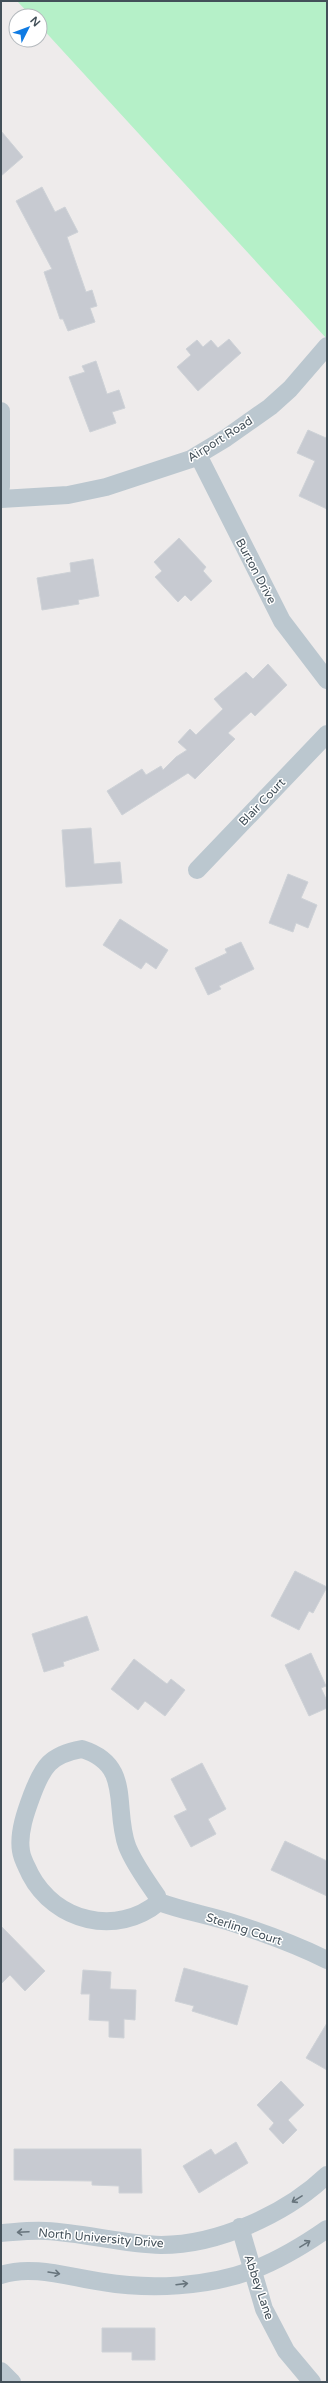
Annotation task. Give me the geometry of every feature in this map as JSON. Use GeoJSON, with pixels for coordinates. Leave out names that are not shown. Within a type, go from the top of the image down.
{"type":"FeatureCollection","features":[{"type":"Feature","properties":{"kind":"street","name":"Airport Road"},"geometry":{"type":"LineString","coordinates":[[1,499],[68,495],[87,491],[127,480],[198,455],[270,407],[290,389],[327,346]]}},
{"type":"Feature","properties":{"kind":"street"},"geometry":{"type":"LineString","coordinates":[[1,411],[1,487]]}},
{"type":"Feature","properties":{"kind":"street","name":"Burton Drive"},"geometry":{"type":"LineString","coordinates":[[198,455],[282,621],[327,680]]}},
{"type":"Feature","properties":{"kind":"street","name":"Blair Court"},"geometry":{"type":"LineString","coordinates":[[197,870],[327,734]]}},
{"type":"Feature","properties":{"kind":"street"},"geometry":{"type":"LineString","coordinates":[[82,1749],[96,1754],[106,1760],[115,1773],[119,1786],[120,1820],[127,1847],[159,1902],[130,1919],[94,1921],[66,1912],[53,1902],[36,1884],[21,1851],[21,1836],[28,1804],[40,1773],[53,1759],[64,1753],[82,1749]]}},
{"type":"Feature","properties":{"kind":"street","name":"Sterling Court"},"geometry":{"type":"LineString","coordinates":[[159,1902],[183,1911],[232,1922],[292,1944],[327,1960]]}},
{"type":"Feature","properties":{"kind":"street","name":"North University Drive"},"geometry":{"type":"LineString","coordinates":[[1,2233],[46,2231],[130,2243],[161,2245],[184,2244],[240,2228],[280,2210],[309,2192],[327,2174]]}},
{"type":"Feature","properties":{"kind":"street","name":"Abbey Lane"},"geometry":{"type":"LineString","coordinates":[[240,2228],[264,2309],[286,2351],[312,2382]]}},
{"type":"Feature","properties":{"kind":"street"},"geometry":{"type":"LineString","coordinates":[[1,2275],[7,2272],[45,2272],[102,2282],[150,2286],[198,2282],[253,2270],[294,2250],[327,2229]]}},
{"type":"Feature","properties":{"kind":"street"},"geometry":{"type":"LineString","coordinates":[[1,2371],[12,2382]]}},
{"type":"Feature","properties":{"kind":"green space"},"geometry":{"type":"Polygon","coordinates":[[[17,1],[327,1],[327,339],[48,35],[48,8],[24,8],[17,1]]]}},
{"type":"Feature","properties":{"kind":"building"},"geometry":{"type":"Polygon","coordinates":[[[1,131],[23,157],[1,176],[1,131]]]}},
{"type":"Feature","properties":{"kind":"building"},"geometry":{"type":"Polygon","coordinates":[[[42,187],[55,212],[65,207],[78,232],[67,237],[86,292],[92,290],[97,306],[90,308],[95,322],[68,331],[63,319],[60,319],[44,272],[52,269],[16,201],[42,187]]]}},
{"type":"Feature","properties":{"kind":"building"},"geometry":{"type":"Polygon","coordinates":[[[229,339],[241,353],[198,391],[177,367],[191,355],[186,349],[197,340],[203,347],[211,340],[218,348],[229,339]]]}},
{"type":"Feature","properties":{"kind":"building"},"geometry":{"type":"Polygon","coordinates":[[[96,361],[107,394],[119,390],[125,408],[112,412],[116,423],[90,432],[69,377],[85,372],[82,366],[96,361]]]}},
{"type":"Feature","properties":{"kind":"building"},"geometry":{"type":"Polygon","coordinates":[[[308,430],[326,438],[327,434],[327,509],[299,496],[315,461],[297,453],[308,430]]]}},
{"type":"Feature","properties":{"kind":"building"},"geometry":{"type":"Polygon","coordinates":[[[179,538],[206,567],[203,571],[212,581],[191,601],[185,595],[178,602],[155,577],[162,571],[154,562],[179,538]]]}},
{"type":"Feature","properties":{"kind":"building"},"geometry":{"type":"Polygon","coordinates":[[[93,559],[99,596],[78,600],[79,604],[42,610],[37,578],[71,572],[70,563],[93,559]]]}},
{"type":"Feature","properties":{"kind":"building"},"geometry":{"type":"Polygon","coordinates":[[[268,664],[287,685],[255,716],[251,712],[228,733],[235,739],[195,779],[188,773],[122,815],[107,791],[142,769],[146,775],[161,766],[163,770],[176,757],[187,750],[178,742],[190,729],[196,735],[223,709],[214,699],[246,672],[253,679],[268,664]]]}},
{"type":"Feature","properties":{"kind":"building"},"geometry":{"type":"Polygon","coordinates":[[[91,828],[94,864],[120,862],[122,883],[66,887],[62,830],[91,828]]]}},
{"type":"Feature","properties":{"kind":"building"},"geometry":{"type":"Polygon","coordinates":[[[288,874],[308,882],[301,898],[317,905],[308,928],[296,923],[293,932],[269,923],[288,874]]]}},
{"type":"Feature","properties":{"kind":"building"},"geometry":{"type":"Polygon","coordinates":[[[120,919],[168,950],[156,969],[146,962],[141,969],[103,945],[120,919]]]}},
{"type":"Feature","properties":{"kind":"building"},"geometry":{"type":"Polygon","coordinates":[[[241,942],[254,969],[219,986],[221,989],[208,995],[195,968],[227,953],[225,949],[241,942]]]}},
{"type":"Feature","properties":{"kind":"building"},"geometry":{"type":"Polygon","coordinates":[[[295,1571],[327,1587],[313,1613],[309,1611],[299,1630],[271,1616],[295,1571]]]}},
{"type":"Feature","properties":{"kind":"building"},"geometry":{"type":"Polygon","coordinates":[[[87,1616],[99,1650],[63,1662],[64,1666],[44,1672],[32,1634],[87,1616]]]}},
{"type":"Feature","properties":{"kind":"building"},"geometry":{"type":"Polygon","coordinates":[[[311,1653],[326,1686],[321,1688],[327,1701],[327,1708],[309,1716],[285,1665],[311,1653]]]}},
{"type":"Feature","properties":{"kind":"building"},"geometry":{"type":"Polygon","coordinates":[[[134,1659],[167,1684],[171,1679],[185,1690],[165,1716],[145,1701],[138,1710],[111,1689],[134,1659]]]}},
{"type":"Feature","properties":{"kind":"building"},"geometry":{"type":"Polygon","coordinates":[[[202,1763],[226,1809],[208,1819],[216,1834],[191,1847],[174,1816],[187,1810],[171,1779],[202,1763]]]}},
{"type":"Feature","properties":{"kind":"building"},"geometry":{"type":"Polygon","coordinates":[[[285,1841],[327,1861],[327,1896],[271,1870],[285,1841]]]}},
{"type":"Feature","properties":{"kind":"building"},"geometry":{"type":"Polygon","coordinates":[[[1,1926],[45,1971],[25,1991],[10,1975],[1,1984],[1,1926]]]}},
{"type":"Feature","properties":{"kind":"building"},"geometry":{"type":"Polygon","coordinates":[[[184,1968],[248,1986],[237,2025],[192,2011],[194,2006],[175,2001],[184,1968]]]}},
{"type":"Feature","properties":{"kind":"building"},"geometry":{"type":"Polygon","coordinates":[[[83,1970],[111,1972],[110,1989],[136,1990],[135,2020],[124,2019],[124,2038],[109,2037],[109,2021],[89,2020],[90,1994],[81,1994],[83,1970]]]}},
{"type":"Feature","properties":{"kind":"building"},"geometry":{"type":"Polygon","coordinates":[[[327,2023],[327,2070],[306,2058],[327,2023]]]}},
{"type":"Feature","properties":{"kind":"building"},"geometry":{"type":"Polygon","coordinates":[[[281,2081],[304,2105],[288,2120],[297,2130],[283,2144],[269,2129],[274,2123],[257,2105],[281,2081]]]}},
{"type":"Feature","properties":{"kind":"building"},"geometry":{"type":"Polygon","coordinates":[[[236,2142],[248,2163],[199,2193],[183,2166],[211,2149],[215,2155],[236,2142]]]}},
{"type":"Feature","properties":{"kind":"building"},"geometry":{"type":"Polygon","coordinates":[[[14,2149],[141,2149],[142,2193],[119,2193],[119,2186],[92,2185],[92,2181],[14,2180],[14,2149]]]}},
{"type":"Feature","properties":{"kind":"building"},"geometry":{"type":"Polygon","coordinates":[[[102,2328],[155,2328],[155,2360],[132,2360],[132,2352],[102,2352],[102,2328]]]}}]}
